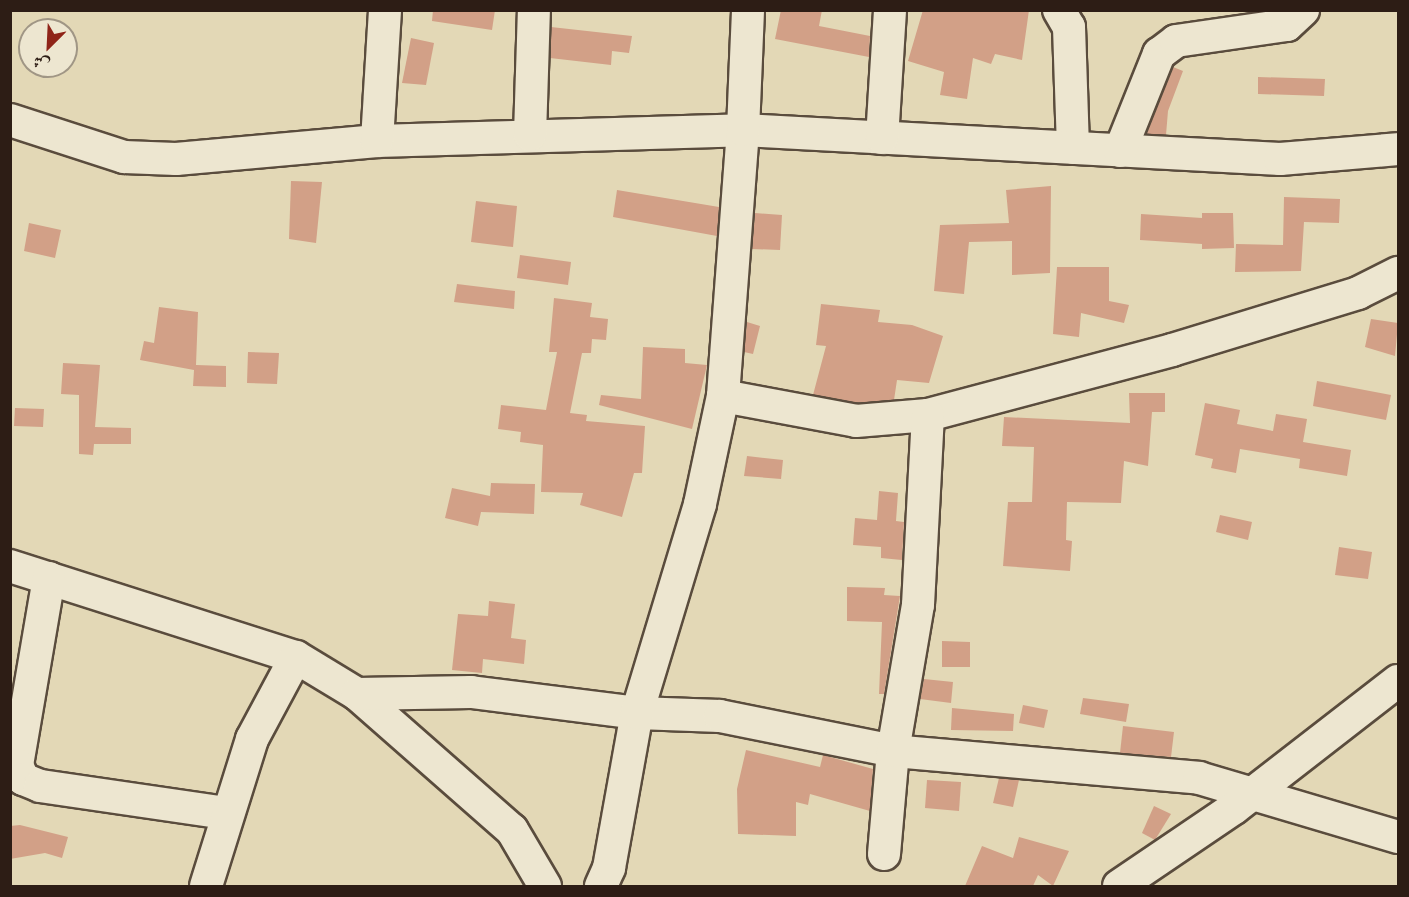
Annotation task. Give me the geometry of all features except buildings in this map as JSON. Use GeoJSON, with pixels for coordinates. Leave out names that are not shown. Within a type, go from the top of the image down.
{"type":"FeatureCollection","features":[{"type":"Feature","properties":{"kind":"street"},"geometry":{"type":"LineString","coordinates":[[377,141],[385,10]]}},
{"type":"Feature","properties":{"kind":"street"},"geometry":{"type":"LineString","coordinates":[[530,135],[534,10]]}},
{"type":"Feature","properties":{"kind":"street"},"geometry":{"type":"LineString","coordinates":[[601,886],[609,868],[637,713],[700,504],[723,396],[743,130],[748,10]]}},
{"type":"Feature","properties":{"kind":"street"},"geometry":{"type":"LineString","coordinates":[[882,138],[890,10]]}},
{"type":"Feature","properties":{"kind":"street"},"geometry":{"type":"LineString","coordinates":[[1059,10],[1069,27],[1073,148]]}},
{"type":"Feature","properties":{"kind":"street"},"geometry":{"type":"LineString","coordinates":[[1120,151],[1159,54],[1176,41],[1287,25],[1303,10]]}},
{"type":"Feature","properties":{"kind":"street"},"geometry":{"type":"LineString","coordinates":[[10,120],[124,157],[176,159],[377,141],[743,130],[1280,159],[1398,149]]}},
{"type":"Feature","properties":{"kind":"street"},"geometry":{"type":"LineString","coordinates":[[723,396],[856,421],[928,415],[1172,350],[1358,293],[1398,273]]}},
{"type":"Feature","properties":{"kind":"street"},"geometry":{"type":"LineString","coordinates":[[884,854],[893,751],[918,605],[928,415]]}},
{"type":"Feature","properties":{"kind":"street"},"geometry":{"type":"LineString","coordinates":[[10,566],[296,657],[357,694],[512,830],[545,886]]}},
{"type":"Feature","properties":{"kind":"street"},"geometry":{"type":"LineString","coordinates":[[49,578],[17,765],[23,779],[40,786],[226,813]]}},
{"type":"Feature","properties":{"kind":"street"},"geometry":{"type":"LineString","coordinates":[[206,886],[226,813],[252,739],[296,657]]}},
{"type":"Feature","properties":{"kind":"street"},"geometry":{"type":"LineString","coordinates":[[1119,886],[1252,794],[1398,681]]}},
{"type":"Feature","properties":{"kind":"street"},"geometry":{"type":"LineString","coordinates":[[357,694],[471,692],[637,713],[720,716],[893,751],[1198,778],[1398,837]]}}]}
